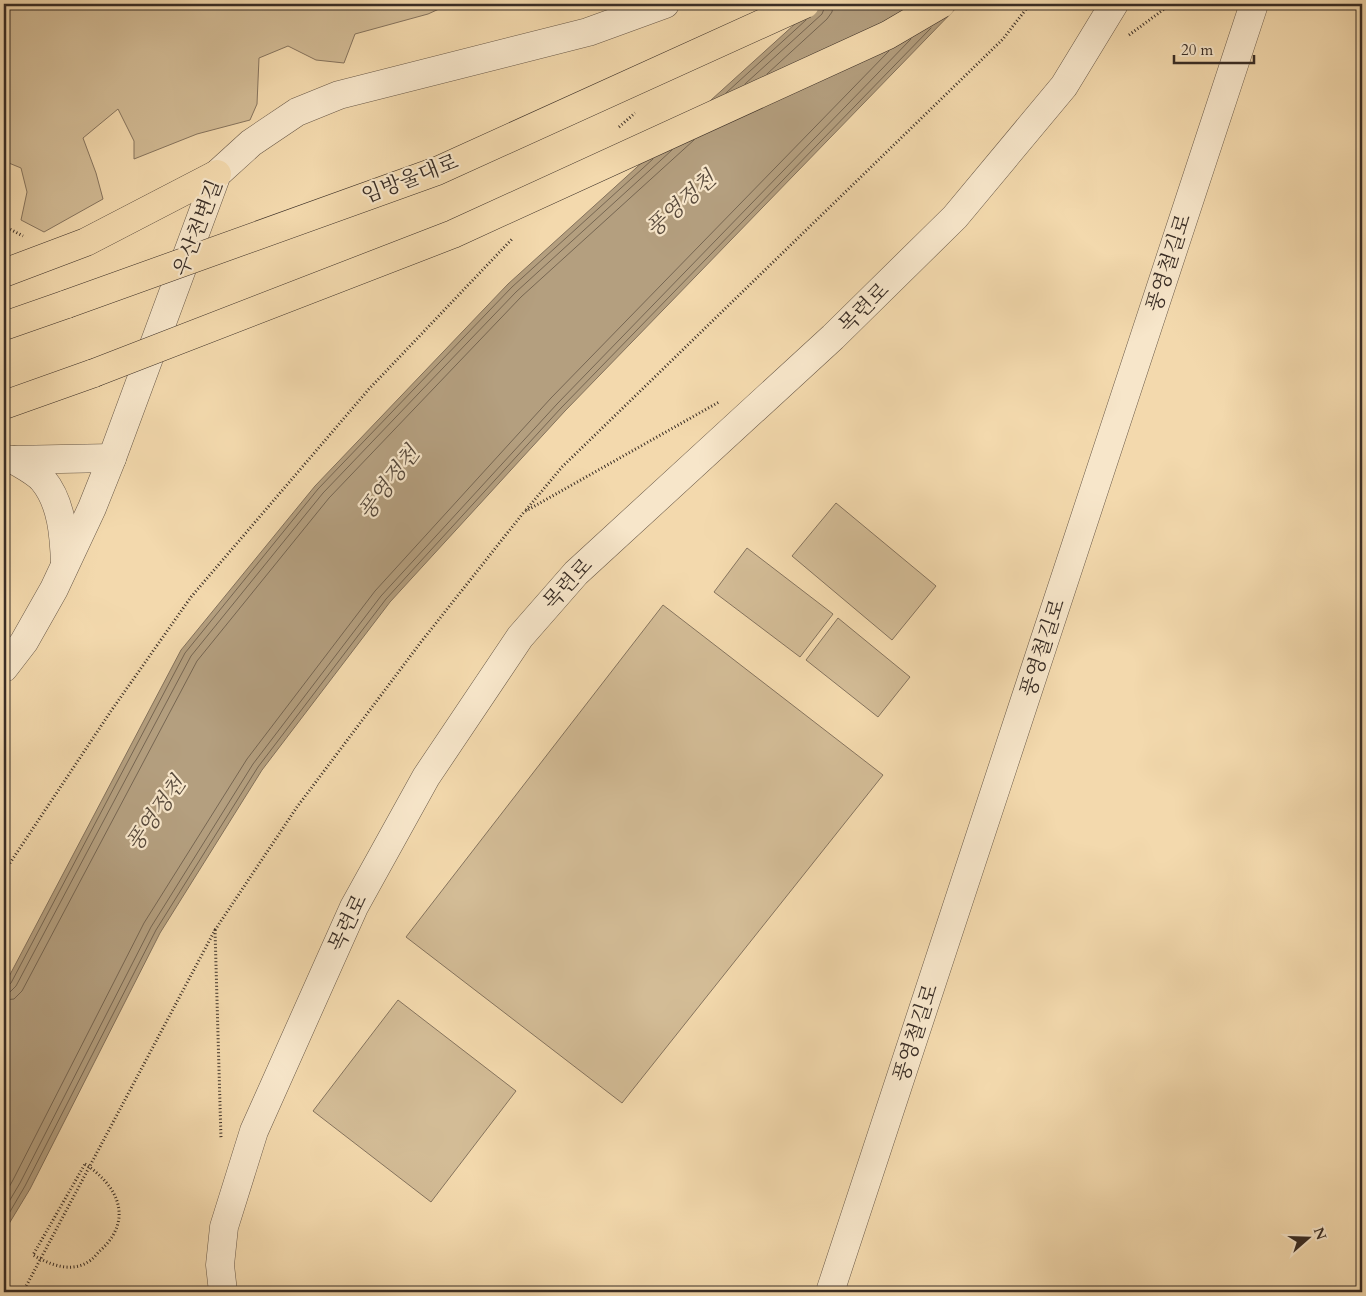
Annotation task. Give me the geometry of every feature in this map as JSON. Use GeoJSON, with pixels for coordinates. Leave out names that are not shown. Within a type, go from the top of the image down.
{"type":"FeatureCollection","features":[{"type":"Feature","properties":{"kind":"main road","name":"임방울대로"},"geometry":{"type":"LineString","coordinates":[[4,326],[437,171],[805,4]]}},
{"type":"Feature","properties":{"kind":"main road"},"geometry":{"type":"LineString","coordinates":[[4,405],[94,373],[452,234],[888,35],[941,4]]}},
{"type":"Feature","properties":{"kind":"main road"},"geometry":{"type":"LineString","coordinates":[[4,273],[86,242],[217,174]]}},
{"type":"Feature","properties":{"kind":"street","name":"우산천변길"},"geometry":{"type":"LineString","coordinates":[[4,668],[24,642],[54,589],[92,508],[217,174],[251,143],[297,112],[339,95],[588,32],[665,4]]}},
{"type":"Feature","properties":{"kind":"street","name":"목련로"},"geometry":{"type":"LineString","coordinates":[[223,1292],[220,1265],[224,1227],[254,1131],[354,907],[426,776],[520,638],[576,573],[833,337],[955,217],[1064,86],[1114,4]]}},
{"type":"Feature","properties":{"kind":"street","name":"풍영철길로"},"geometry":{"type":"LineString","coordinates":[[830,1292],[1254,4]]}},
{"type":"Feature","properties":{"kind":"street"},"geometry":{"type":"LineString","coordinates":[[9,460],[112,458]]}},
{"type":"Feature","properties":{"kind":"street"},"geometry":{"type":"LineString","coordinates":[[9,460],[42,479],[50,490],[58,510],[64,536],[65,565]]}},
{"type":"Feature","properties":{"kind":"path"},"geometry":{"type":"LineString","coordinates":[[23,1292],[215,930],[297,807],[421,642],[562,467],[1003,39],[1030,4]]}},
{"type":"Feature","properties":{"kind":"path"},"geometry":{"type":"LineString","coordinates":[[619,127],[641,107]]}},
{"type":"Feature","properties":{"kind":"path"},"geometry":{"type":"LineString","coordinates":[[4,872],[111,711],[191,597],[369,389],[517,233]]}},
{"type":"Feature","properties":{"kind":"path"},"geometry":{"type":"LineString","coordinates":[[524,512],[722,400]]}},
{"type":"Feature","properties":{"kind":"path"},"geometry":{"type":"LineString","coordinates":[[215,930],[222,1148]]}},
{"type":"Feature","properties":{"kind":"path"},"geometry":{"type":"LineString","coordinates":[[84,1164],[90,1167],[108,1185],[116,1199],[119,1206],[120,1220],[116,1230],[110,1241],[91,1260],[79,1266],[55,1266],[41,1259],[33,1255],[84,1164]]}},
{"type":"Feature","properties":{"kind":"shaded area"},"geometry":{"type":"Polygon","coordinates":[[[4,4],[450,4],[428,14],[355,34],[344,63],[316,60],[288,46],[259,58],[257,104],[250,120],[197,134],[134,159],[134,141],[118,109],[83,138],[103,199],[44,232],[21,220],[27,192],[21,168],[4,161],[4,4]]]}},
{"type":"Feature","properties":{"kind":"shaded area"},"geometry":{"type":"Polygon","coordinates":[[[836,503],[936,586],[892,640],[792,556],[836,503]]]}},
{"type":"Feature","properties":{"kind":"shaded area"},"geometry":{"type":"Polygon","coordinates":[[[747,548],[833,614],[800,657],[714,592],[747,548]]]}},
{"type":"Feature","properties":{"kind":"shaded area"},"geometry":{"type":"Polygon","coordinates":[[[663,605],[883,775],[622,1103],[406,937],[663,605]]]}},
{"type":"Feature","properties":{"kind":"shaded area"},"geometry":{"type":"Polygon","coordinates":[[[838,618],[910,677],[878,717],[806,660],[838,618]]]}},
{"type":"Feature","properties":{"kind":"shaded area"},"geometry":{"type":"Polygon","coordinates":[[[398,1000],[516,1091],[431,1202],[313,1111],[398,1000]]]}},
{"type":"Feature","properties":{"kind":"water","name":"풍영정천"},"geometry":{"type":"Polygon","coordinates":[[[817,4],[960,4],[565,411],[390,602],[262,770],[160,933],[30,1189],[4,1232],[4,986],[181,650],[315,486],[508,284],[817,4]]]}}]}
